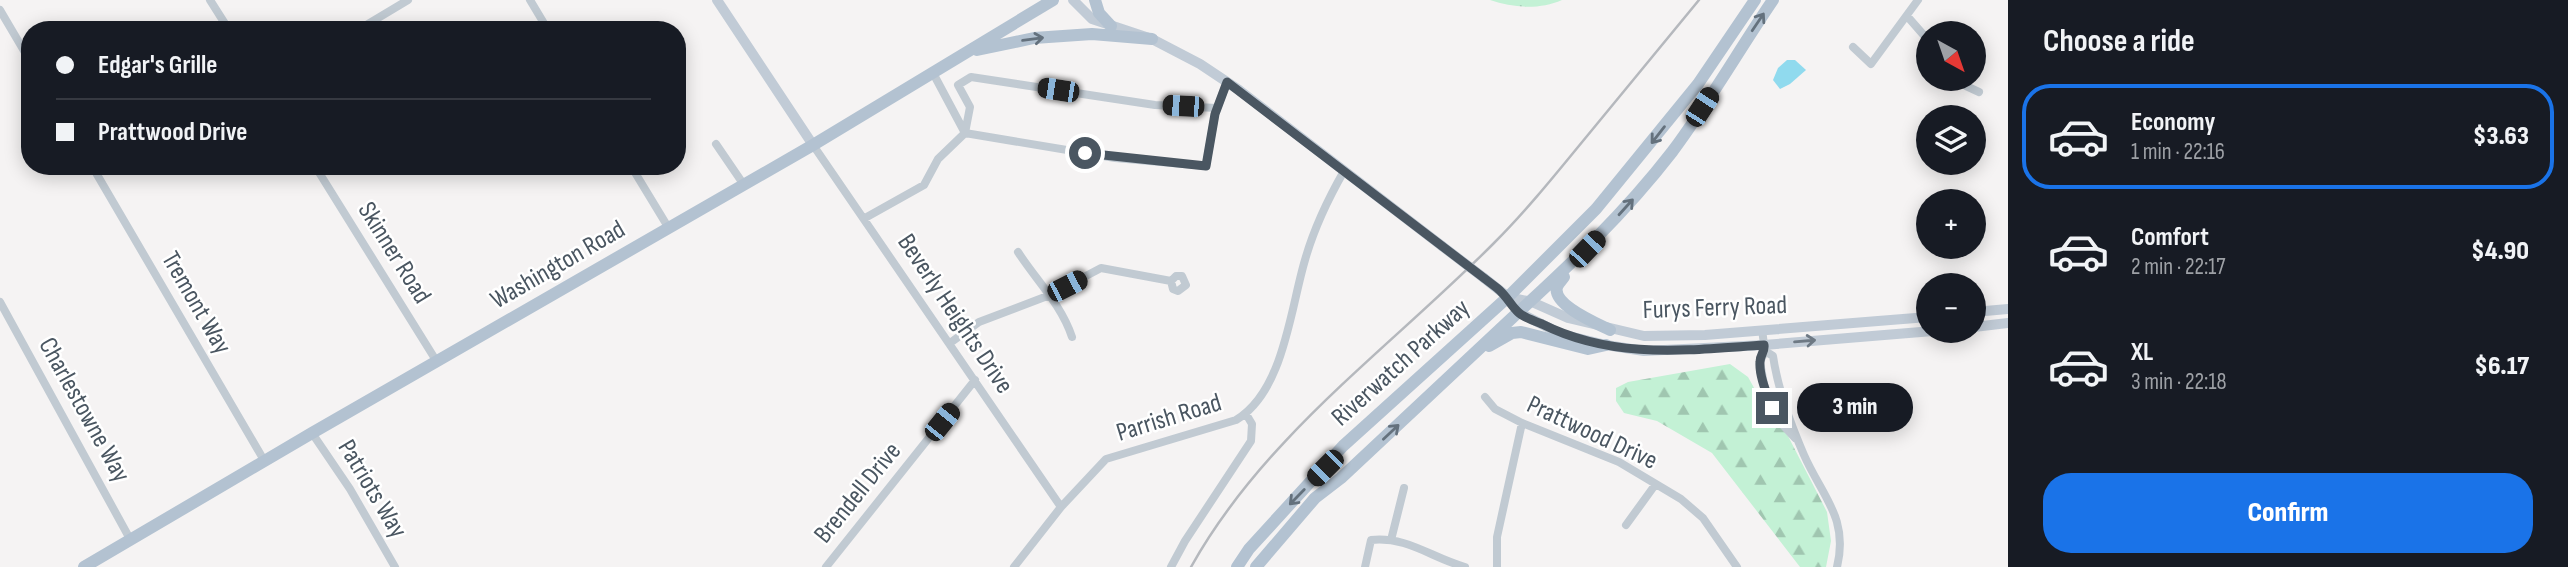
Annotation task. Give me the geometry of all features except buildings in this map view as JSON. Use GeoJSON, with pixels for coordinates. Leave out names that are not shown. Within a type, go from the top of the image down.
{"type":"FeatureCollection","features":[{"type":"Feature","properties":{"kind":"main road"},"geometry":{"type":"LineString","coordinates":[[717,0],[813,145]]}},
{"type":"Feature","properties":{"kind":"main road","name":"Washington Road"},"geometry":{"type":"LineString","coordinates":[[84,567],[813,145],[1053,0]]}},
{"type":"Feature","properties":{"kind":"main road","name":"Furys Ferry Road"},"geometry":{"type":"LineString","coordinates":[[1073,0],[1092,19],[1152,40],[1197,62],[1227,82],[1484,278],[1508,297],[1518,312],[1561,334],[1606,345],[1664,351],[1764,348],[1916,333]]}},
{"type":"Feature","properties":{"kind":"main road"},"geometry":{"type":"LineString","coordinates":[[1095,0],[1099,13],[1111,26]]}},
{"type":"Feature","properties":{"kind":"main road","name":"Riverwatch Parkway"},"geometry":{"type":"LineString","coordinates":[[1237,567],[1249,549],[1343,446],[1508,297],[1569,238],[1623,179],[1698,84],[1755,0]]}},
{"type":"Feature","properties":{"kind":"main road","name":"Riverwatch Parkway"},"geometry":{"type":"LineString","coordinates":[[1256,567],[1315,498],[1341,478],[1572,265],[1624,209],[1673,151],[1773,0]]}},
{"type":"Feature","properties":{"kind":"main road"},"geometry":{"type":"LineString","coordinates":[[966,52],[1034,38],[1091,34],[1152,40]]}},
{"type":"Feature","properties":{"kind":"main road"},"geometry":{"type":"LineString","coordinates":[[1572,265],[1557,286],[1557,294],[1578,315],[1610,330]]}},
{"type":"Feature","properties":{"kind":"main road","name":"Furys Ferry Road"},"geometry":{"type":"LineString","coordinates":[[1508,297],[1532,302],[1568,318],[1644,336],[1705,335],[1916,318]]}},
{"type":"Feature","properties":{"kind":"main road"},"geometry":{"type":"LineString","coordinates":[[1986,311],[2008,309]]}},
{"type":"Feature","properties":{"kind":"main road"},"geometry":{"type":"LineString","coordinates":[[1986,326],[2008,323]]}},
{"type":"Feature","properties":{"kind":"main road"},"geometry":{"type":"LineString","coordinates":[[1473,355],[1512,333],[1521,332],[1588,349],[1606,345]]}},
{"type":"Feature","properties":{"kind":"street"},"geometry":{"type":"LineString","coordinates":[[210,0],[223,21]]}},
{"type":"Feature","properties":{"kind":"street"},"geometry":{"type":"LineString","coordinates":[[373,21],[408,0]]}},
{"type":"Feature","properties":{"kind":"street"},"geometry":{"type":"LineString","coordinates":[[530,0],[543,21]]}},
{"type":"Feature","properties":{"kind":"street"},"geometry":{"type":"LineString","coordinates":[[1853,47],[1871,64],[1918,0]]}},
{"type":"Feature","properties":{"kind":"street"},"geometry":{"type":"LineString","coordinates":[[0,10],[21,46]]}},
{"type":"Feature","properties":{"kind":"street"},"geometry":{"type":"LineString","coordinates":[[1907,16],[1916,26]]}},
{"type":"Feature","properties":{"kind":"street"},"geometry":{"type":"LineString","coordinates":[[933,73],[965,133]]}},
{"type":"Feature","properties":{"kind":"street"},"geometry":{"type":"LineString","coordinates":[[865,218],[924,185],[938,159],[965,133],[970,107],[958,85],[971,77],[1155,104],[1217,108]]}},
{"type":"Feature","properties":{"kind":"street"},"geometry":{"type":"LineString","coordinates":[[965,133],[1115,158],[1206,166],[1217,108],[1227,82]]}},
{"type":"Feature","properties":{"kind":"street"},"geometry":{"type":"LineString","coordinates":[[716,144],[744,185]]}},
{"type":"Feature","properties":{"kind":"street","name":"Beverly Heights Drive"},"geometry":{"type":"LineString","coordinates":[[813,145],[1061,507]]}},
{"type":"Feature","properties":{"kind":"street","name":"Parrish Road"},"geometry":{"type":"LineString","coordinates":[[1014,567],[1061,507],[1106,459],[1236,420],[1246,414],[1264,390],[1279,360],[1311,240],[1327,201],[1344,171]]}},
{"type":"Feature","properties":{"kind":"street","name":"Tremont Way"},"geometry":{"type":"LineString","coordinates":[[97,175],[265,462]]}},
{"type":"Feature","properties":{"kind":"street","name":"Skinner Road"},"geometry":{"type":"LineString","coordinates":[[321,175],[437,362]]}},
{"type":"Feature","properties":{"kind":"street"},"geometry":{"type":"LineString","coordinates":[[636,175],[668,228]]}},
{"type":"Feature","properties":{"kind":"street"},"geometry":{"type":"LineString","coordinates":[[1018,252],[1050,295],[1069,326],[1072,337]]}},
{"type":"Feature","properties":{"kind":"street"},"geometry":{"type":"LineString","coordinates":[[950,343],[979,322],[1050,295],[1101,268],[1171,281]]}},
{"type":"Feature","properties":{"kind":"street","name":"Charlestowne Way"},"geometry":{"type":"LineString","coordinates":[[0,302],[130,539]]}},
{"type":"Feature","properties":{"kind":"street"},"geometry":{"type":"LineString","coordinates":[[1762,330],[1764,348],[1760,362],[1765,390],[1781,424],[1799,443]]}},
{"type":"Feature","properties":{"kind":"street"},"geometry":{"type":"LineString","coordinates":[[1764,348],[1773,356],[1777,383],[1799,443],[1840,529],[1837,567]]}},
{"type":"Feature","properties":{"kind":"street","name":"Brendell Drive"},"geometry":{"type":"LineString","coordinates":[[826,567],[975,380]]}},
{"type":"Feature","properties":{"kind":"street","name":"Prattwood Drive"},"geometry":{"type":"LineString","coordinates":[[1485,397],[1495,409],[1522,423],[1619,462],[1681,499],[1703,518],[1737,567]]}},
{"type":"Feature","properties":{"kind":"street"},"geometry":{"type":"LineString","coordinates":[[1171,567],[1185,541],[1251,442],[1252,424],[1246,414]]}},
{"type":"Feature","properties":{"kind":"street"},"geometry":{"type":"LineString","coordinates":[[1490,567],[1496,567],[1497,537],[1522,423]]}},
{"type":"Feature","properties":{"kind":"street","name":"Patriots Way"},"geometry":{"type":"LineString","coordinates":[[313,433],[395,567]]}},
{"type":"Feature","properties":{"kind":"street"},"geometry":{"type":"LineString","coordinates":[[1626,525],[1655,485]]}},
{"type":"Feature","properties":{"kind":"street"},"geometry":{"type":"LineString","coordinates":[[1391,540],[1404,488]]}},
{"type":"Feature","properties":{"kind":"street"},"geometry":{"type":"LineString","coordinates":[[1365,567],[1371,540],[1391,540],[1414,545],[1465,567]]}},
{"type":"Feature","properties":{"kind":"green space"},"geometry":{"type":"Polygon","coordinates":[[[1490,0],[1562,0],[1526,7],[1490,0]]]}},
{"type":"Feature","properties":{"kind":"green space"},"geometry":{"type":"Polygon","coordinates":[[[1730,364],[1748,377],[1767,411],[1788,436],[1827,512],[1831,541],[1826,567],[1800,567],[1712,453],[1657,421],[1624,413],[1616,401],[1616,388],[1628,382],[1730,364]]]}},
{"type":"Feature","properties":{"kind":"water"},"geometry":{"type":"Polygon","coordinates":[[[1787,60],[1795,60],[1806,70],[1780,89],[1773,80],[1778,68],[1787,60]]]}},
{"type":"Feature","properties":{"kind":"railway"},"geometry":{"type":"LineString","coordinates":[[1191,567],[1221,520],[1255,476],[1331,395],[1454,282],[1516,220],[1699,0]]}},
{"type":"Feature","properties":{"kind":"route"},"geometry":{"type":"LineString","coordinates":[[1085,153],[1206,166],[1215,114],[1227,82],[1497,288],[1508,297],[1518,312],[1561,334],[1644,351],[1764,345],[1765,351],[1760,362],[1765,390],[1772,408]]}}]}
